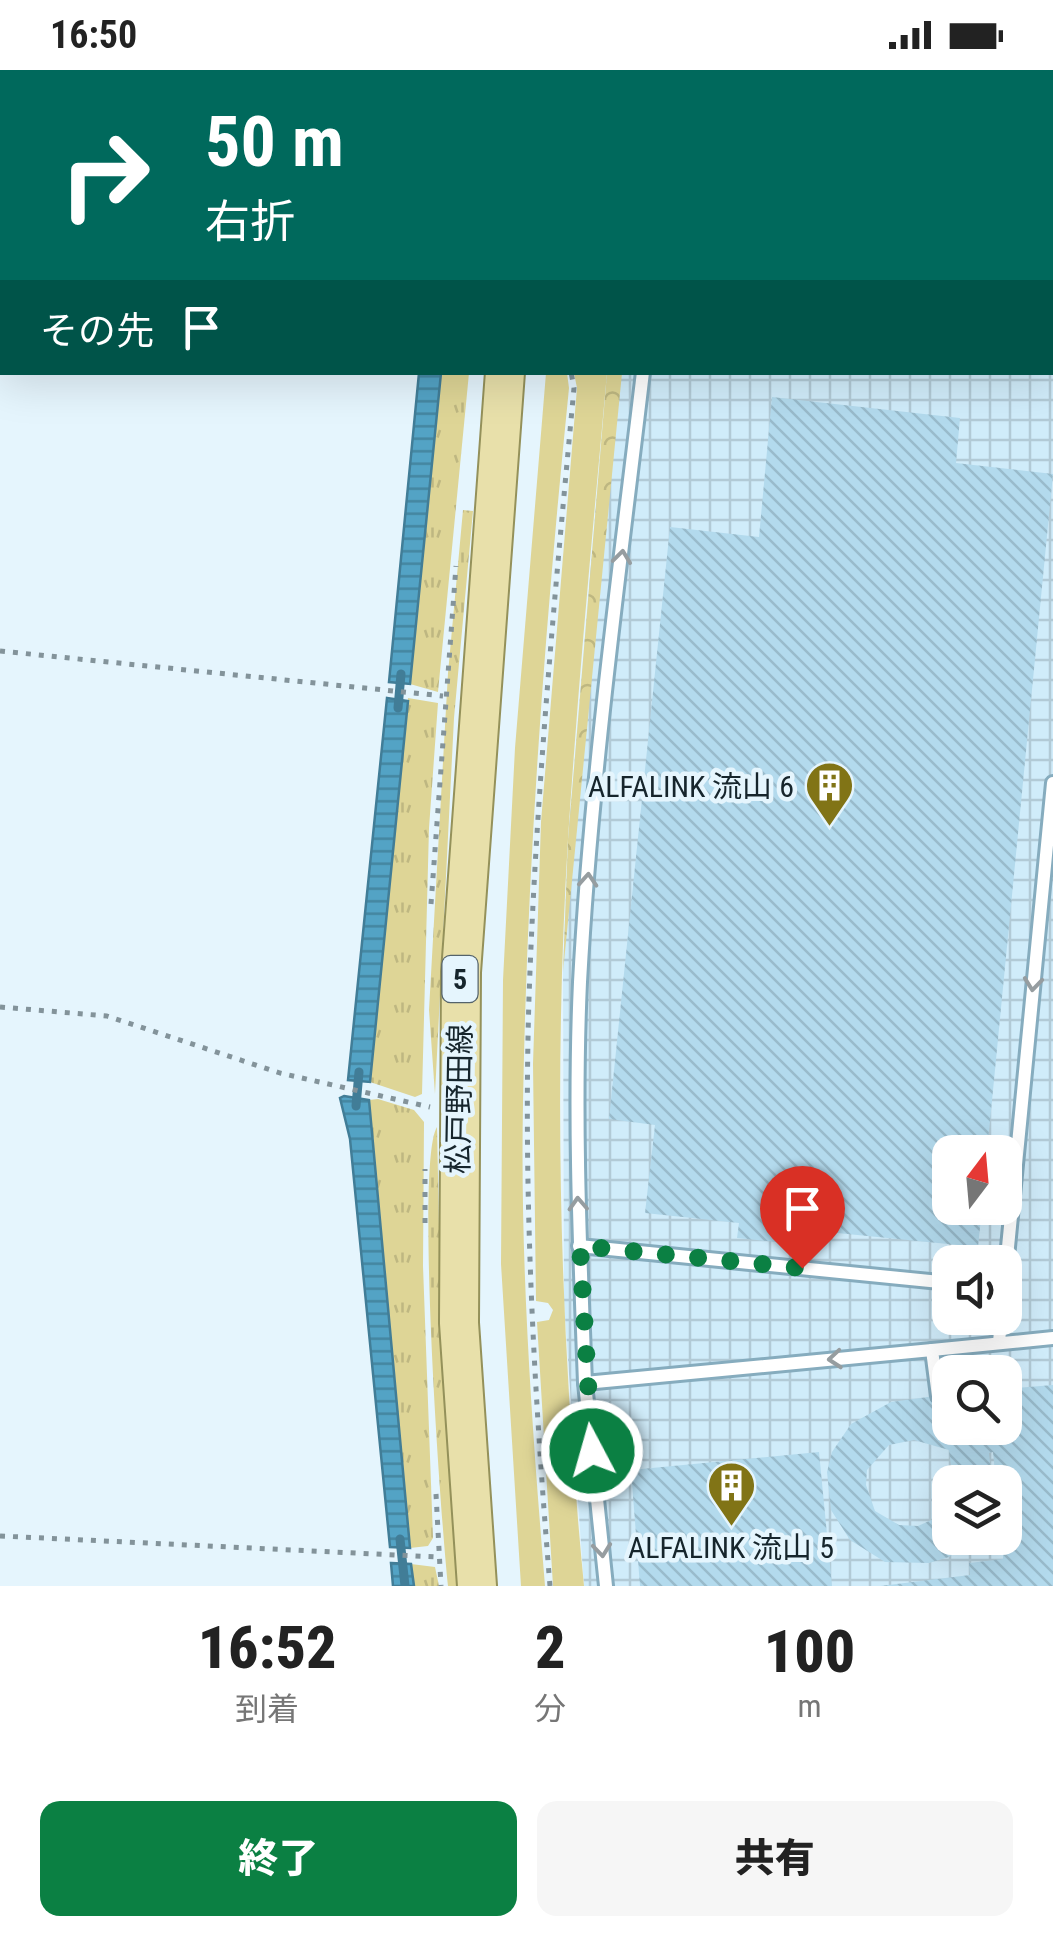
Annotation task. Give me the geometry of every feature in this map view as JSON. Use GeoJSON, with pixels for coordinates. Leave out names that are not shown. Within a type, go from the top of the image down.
{"type":"FeatureCollection","features":[{"type":"Feature","properties":{"kind":"main road","name":"松戸野田線"},"geometry":{"type":"LineString","coordinates":[[478,1586],[459,1323],[458,1108],[474,759],[505,375]]}},
{"type":"Feature","properties":{"kind":"lane"},"geometry":{"type":"LineString","coordinates":[[606,1586],[585,1383],[576,1182],[583,945],[596,774],[643,375]]}},
{"type":"Feature","properties":{"kind":"lane"},"geometry":{"type":"LineString","coordinates":[[1008,1245],[1053,783]]}},
{"type":"Feature","properties":{"kind":"lane"},"geometry":{"type":"LineString","coordinates":[[580,1246],[932,1281]]}},
{"type":"Feature","properties":{"kind":"lane"},"geometry":{"type":"LineString","coordinates":[[998,1344],[999,1335]]}},
{"type":"Feature","properties":{"kind":"lane"},"geometry":{"type":"LineString","coordinates":[[585,1383],[1053,1338]]}},
{"type":"Feature","properties":{"kind":"lane"},"geometry":{"type":"LineString","coordinates":[[932,1350],[933,1355]]}},
{"type":"Feature","properties":{"kind":"path"},"geometry":{"type":"LineString","coordinates":[[550,1586],[530,1254],[529,999],[546,689],[574,388],[572,375]]}},
{"type":"Feature","properties":{"kind":"path"},"geometry":{"type":"LineString","coordinates":[[0,652],[443,696]]}},
{"type":"Feature","properties":{"kind":"path"},"geometry":{"type":"LineString","coordinates":[[0,1007],[107,1016],[331,1086],[370,1091],[429,1107],[458,1108]]}},
{"type":"Feature","properties":{"kind":"path"},"geometry":{"type":"LineString","coordinates":[[0,1536],[438,1558]]}},
{"type":"Feature","properties":{"kind":"shaded area"},"geometry":{"type":"Polygon","coordinates":[[[607,375],[1053,375],[1053,1586],[584,1586],[564,1303],[563,972],[568,840],[607,375]]]}},
{"type":"Feature","properties":{"kind":"green space"},"geometry":{"type":"Polygon","coordinates":[[[441,375],[469,375],[438,692],[410,684],[441,375]]]}},
{"type":"Feature","properties":{"kind":"green space"},"geometry":{"type":"Polygon","coordinates":[[[546,375],[567,375],[533,834],[523,1103],[525,1284],[545,1586],[521,1586],[501,1264],[503,980],[515,748],[546,375]]]}},
{"type":"Feature","properties":{"kind":"green space"},"geometry":{"type":"Polygon","coordinates":[[[574,375],[607,375],[572,781],[561,1026],[564,1306],[584,1586],[553,1586],[537,1322],[549,1320],[553,1310],[548,1303],[536,1301],[533,1064],[541,822],[577,388],[574,375]]]}},
{"type":"Feature","properties":{"kind":"green space"},"geometry":{"type":"Polygon","coordinates":[[[607,375],[622,375],[563,972],[568,840],[607,375]]]}},
{"type":"Feature","properties":{"kind":"green space"},"geometry":{"type":"Polygon","coordinates":[[[463,510],[473,511],[454,718],[435,1094],[429,1010],[448,673],[463,510]]]}},
{"type":"Feature","properties":{"kind":"green space"},"geometry":{"type":"Polygon","coordinates":[[[408,698],[438,703],[429,828],[422,1094],[415,1097],[370,1082],[408,698]]]}},
{"type":"Feature","properties":{"kind":"green space"},"geometry":{"type":"Polygon","coordinates":[[[369,1100],[414,1110],[424,1122],[423,1266],[433,1538],[428,1546],[410,1548],[370,1134],[369,1100]]]}},
{"type":"Feature","properties":{"kind":"green space"},"geometry":{"type":"Polygon","coordinates":[[[437,1127],[441,1326],[459,1586],[448,1586],[432,1346],[428,1204],[437,1127]]]}},
{"type":"Feature","properties":{"kind":"green space"},"geometry":{"type":"Polygon","coordinates":[[[411,1564],[435,1567],[439,1586],[414,1586],[411,1564]]]}},
{"type":"Feature","properties":{"kind":"water"},"geometry":{"type":"Polygon","coordinates":[[[419,375],[441,375],[410,684],[389,682],[419,375]]]}},
{"type":"Feature","properties":{"kind":"water"},"geometry":{"type":"Polygon","coordinates":[[[387,698],[408,701],[370,1082],[348,1080],[387,698]]]}},
{"type":"Feature","properties":{"kind":"water"},"geometry":{"type":"Polygon","coordinates":[[[340,1098],[369,1100],[410,1548],[390,1547],[350,1139],[340,1098]]]}},
{"type":"Feature","properties":{"kind":"water"},"geometry":{"type":"Polygon","coordinates":[[[391,1563],[411,1564],[414,1586],[393,1586],[391,1563]]]}},
{"type":"Feature","properties":{"kind":"building","name":"ALFALINK 流山 6"},"geometry":{"type":"Polygon","coordinates":[[[772,397],[960,418],[956,463],[1053,474],[989,1135],[932,1135],[932,1225],[980,1225],[978,1245],[787,1228],[786,1243],[737,1238],[739,1223],[645,1213],[655,1125],[609,1119],[670,527],[759,537],[772,397]]]}},
{"type":"Feature","properties":{"kind":"building"},"geometry":{"type":"Polygon","coordinates":[[[1053,1385],[1053,1586],[880,1586],[970,1575],[969,1563],[1022,1555],[1022,1465],[994,1465],[993,1452],[989,1453],[990,1465],[951,1465],[949,1450],[914,1440],[889,1445],[867,1470],[866,1485],[875,1511],[899,1525],[918,1526],[932,1520],[932,1555],[952,1555],[929,1563],[885,1562],[850,1540],[831,1510],[827,1472],[832,1452],[851,1424],[891,1402],[932,1396],[932,1445],[1022,1445],[1022,1388],[1053,1385]]]}},
{"type":"Feature","properties":{"kind":"building","name":"ALFALINK 流山 5"},"geometry":{"type":"Polygon","coordinates":[[[819,1452],[832,1586],[640,1586],[631,1470],[819,1452]]]}},
{"type":"Feature","properties":{"kind":"waterway"},"geometry":{"type":"LineString","coordinates":[[398,708],[401,674]]}},
{"type":"Feature","properties":{"kind":"waterway"},"geometry":{"type":"LineString","coordinates":[[356,1106],[359,1072]]}},
{"type":"Feature","properties":{"kind":"waterway"},"geometry":{"type":"LineString","coordinates":[[400,1539],[405,1586]]}},
{"type":"Feature","properties":{"kind":"place","name":"ALFALINK 流山 6"},"geometry":{"type":"Point","coordinates":[829,828]}},
{"type":"Feature","properties":{"kind":"place","name":"ALFALINK 流山 5"},"geometry":{"type":"Point","coordinates":[731,1528]}},
{"type":"Feature","properties":{"kind":"route"},"geometry":{"type":"LineString","coordinates":[[592,1451],[585,1383],[580,1246],[802,1268]]}}]}
